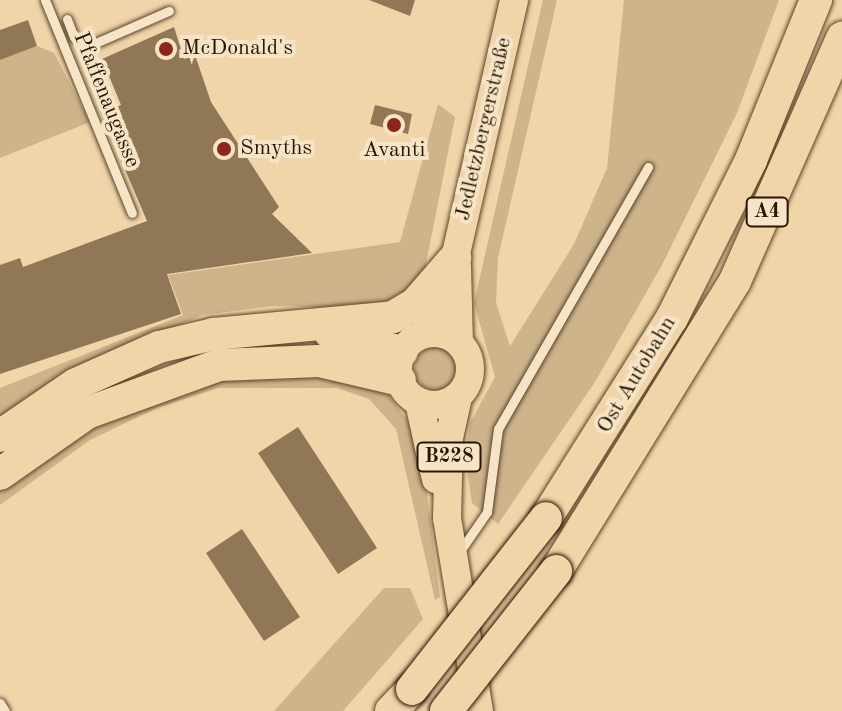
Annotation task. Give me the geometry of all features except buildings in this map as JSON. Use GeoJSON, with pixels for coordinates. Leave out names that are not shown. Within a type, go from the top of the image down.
{"type":"FeatureCollection","features":[{"type":"Feature","properties":{"kind":"highway","name":"Ost Autobahn"},"geometry":{"type":"LineString","coordinates":[[402,700],[546,518],[672,318],[751,160],[816,0]]}},
{"type":"Feature","properties":{"kind":"highway","name":"Ost Autobahn"},"geometry":{"type":"LineString","coordinates":[[446,711],[556,571],[735,281],[842,38]]}},
{"type":"Feature","properties":{"kind":"highway"},"geometry":{"type":"LineString","coordinates":[[0,436],[135,355],[214,334],[393,317],[416,303],[455,258]]}},
{"type":"Feature","properties":{"kind":"highway"},"geometry":{"type":"LineString","coordinates":[[291,327],[411,367]]}},
{"type":"Feature","properties":{"kind":"highway"},"geometry":{"type":"LineString","coordinates":[[0,474],[87,413],[219,365],[319,361],[411,367]]}},
{"type":"Feature","properties":{"kind":"main road","name":"Jedletzbergerstraße"},"geometry":{"type":"LineString","coordinates":[[411,367],[455,258],[514,0]]}},
{"type":"Feature","properties":{"kind":"main road","name":"Jedletzbergerstraße"},"geometry":{"type":"LineString","coordinates":[[455,258],[459,342],[470,376],[458,397]]}},
{"type":"Feature","properties":{"kind":"main road"},"geometry":{"type":"LineString","coordinates":[[458,397],[439,405],[411,367],[459,342]]}},
{"type":"Feature","properties":{"kind":"main road","name":"B228"},"geometry":{"type":"LineString","coordinates":[[411,367],[447,518],[479,711]]}},
{"type":"Feature","properties":{"kind":"main road","name":"B228"},"geometry":{"type":"LineString","coordinates":[[447,518],[449,438],[458,397]]}},
{"type":"Feature","properties":{"kind":"lane","name":"Pfaffenaugasse"},"geometry":{"type":"LineString","coordinates":[[45,0],[132,213]]}},
{"type":"Feature","properties":{"kind":"lane"},"geometry":{"type":"LineString","coordinates":[[67,19],[74,37],[91,45],[169,11]]}},
{"type":"Feature","properties":{"kind":"lane"},"geometry":{"type":"LineString","coordinates":[[452,558],[472,542],[487,512],[489,455],[513,400],[648,167]]}},
{"type":"Feature","properties":{"kind":"lane"},"geometry":{"type":"LineString","coordinates":[[0,703],[5,711]]}},
{"type":"Feature","properties":{"kind":"shaded area"},"geometry":{"type":"Polygon","coordinates":[[[543,0],[557,0],[498,258],[496,303],[510,346],[574,244],[607,168],[624,0],[779,0],[737,113],[662,265],[595,382],[498,524],[472,503],[465,458],[470,423],[495,377],[474,303],[543,0]]]}},
{"type":"Feature","properties":{"kind":"shaded area"},"geometry":{"type":"Polygon","coordinates":[[[37,46],[54,53],[90,122],[0,158],[0,60],[37,46]]]}},
{"type":"Feature","properties":{"kind":"shaded area"},"geometry":{"type":"Polygon","coordinates":[[[438,104],[455,117],[422,284],[376,308],[273,306],[202,315],[77,370],[0,422],[0,388],[183,315],[168,275],[400,242],[438,104]]]}},
{"type":"Feature","properties":{"kind":"shaded area"},"geometry":{"type":"Polygon","coordinates":[[[437,347],[453,353],[459,369],[453,385],[437,391],[421,385],[415,369],[421,353],[437,347]]]}},
{"type":"Feature","properties":{"kind":"shaded area"},"geometry":{"type":"Polygon","coordinates":[[[309,366],[383,388],[420,437],[440,597],[435,600],[396,429],[369,399],[337,388],[218,388],[157,408],[90,440],[0,505],[0,485],[149,392],[309,366]]]}},
{"type":"Feature","properties":{"kind":"shaded area"},"geometry":{"type":"Polygon","coordinates":[[[384,588],[410,588],[423,619],[343,711],[274,711],[384,588]]]}},
{"type":"Feature","properties":{"kind":"place","name":"McDonald's"},"geometry":{"type":"Point","coordinates":[166,49]}},
{"type":"Feature","properties":{"kind":"place","name":"Avanti"},"geometry":{"type":"Point","coordinates":[394,125]}},
{"type":"Feature","properties":{"kind":"place","name":"Smyths"},"geometry":{"type":"Point","coordinates":[224,149]}}]}
